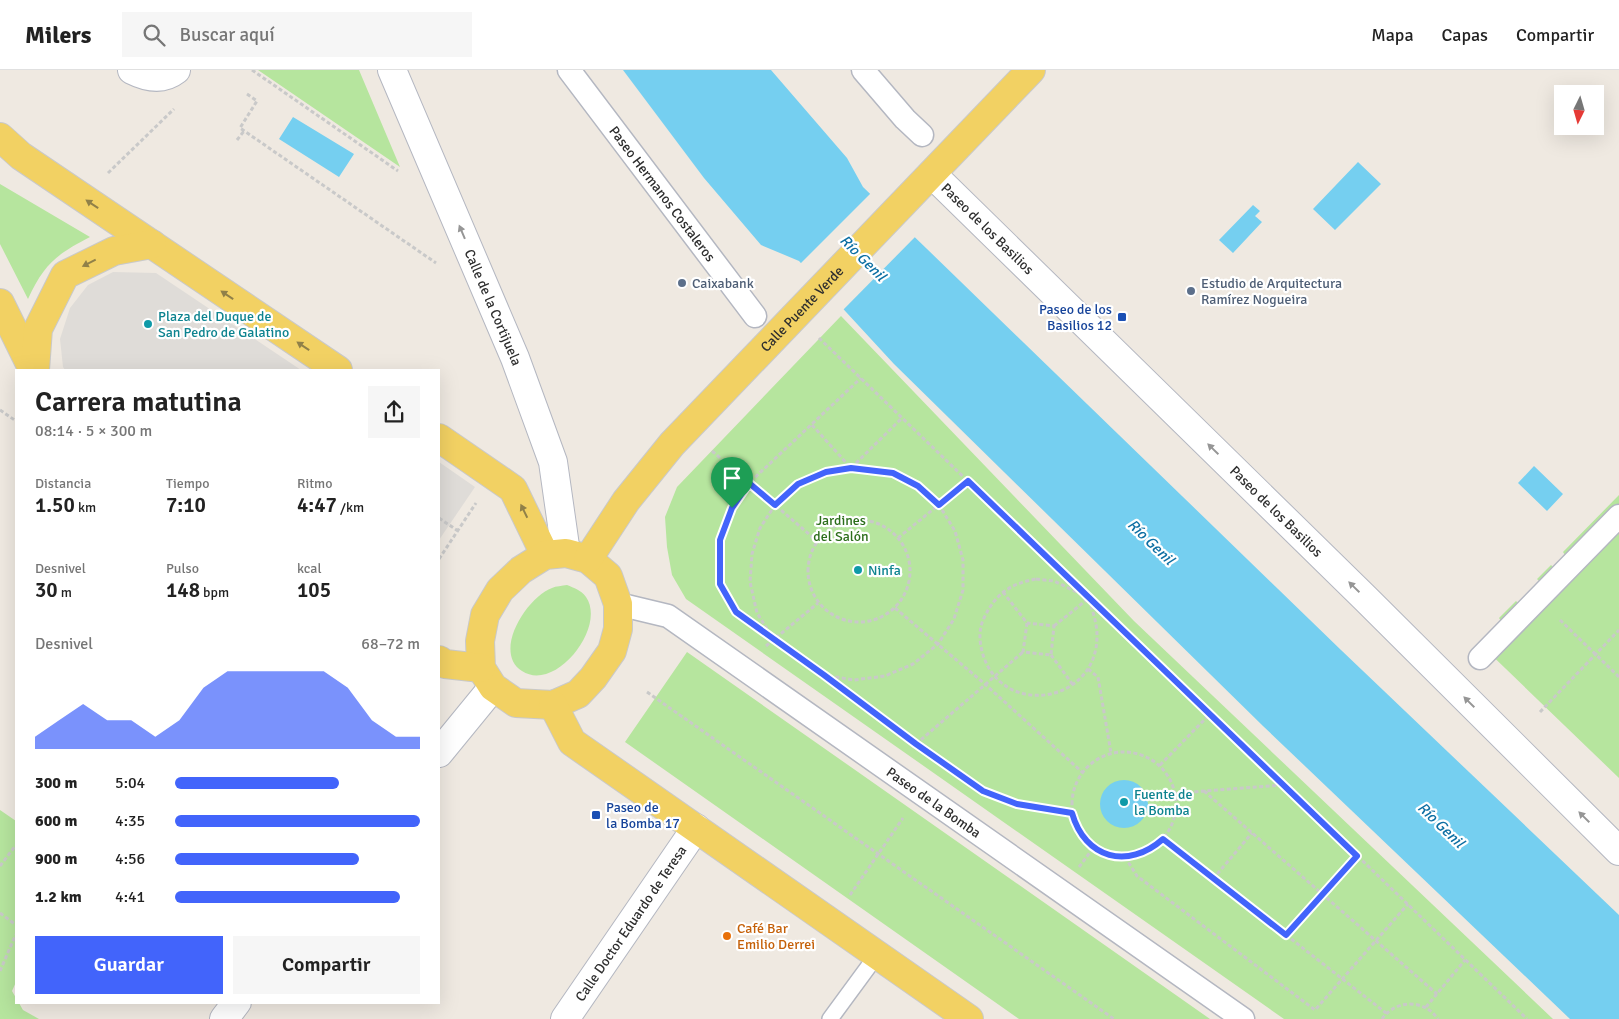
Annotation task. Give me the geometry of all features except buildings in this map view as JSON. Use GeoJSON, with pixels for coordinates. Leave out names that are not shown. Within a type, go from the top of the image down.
{"type":"FeatureCollection","features":[{"type":"Feature","properties":{"kind":"main road"},"geometry":{"type":"LineString","coordinates":[[132,70],[149,78],[170,74],[176,70]]}},
{"type":"Feature","properties":{"kind":"main road","name":"Calle de la Cortijuela"},"geometry":{"type":"LineString","coordinates":[[392,70],[515,358],[553,462],[567,556]]}},
{"type":"Feature","properties":{"kind":"main road","name":"Calle Puente Verde"},"geometry":{"type":"LineString","coordinates":[[567,556],[626,500],[672,444],[1031,70]]}},
{"type":"Feature","properties":{"kind":"main road"},"geometry":{"type":"LineString","coordinates":[[0,137],[11,153],[152,244],[337,369]]}},
{"type":"Feature","properties":{"kind":"main road","name":"Paseo de los Basilios"},"geometry":{"type":"LineString","coordinates":[[932,174],[1373,606],[1619,851]]}},
{"type":"Feature","properties":{"kind":"main road"},"geometry":{"type":"LineString","coordinates":[[34,369],[38,329],[66,275],[114,251],[152,244]]}},
{"type":"Feature","properties":{"kind":"main road"},"geometry":{"type":"LineString","coordinates":[[0,303],[33,369]]}},
{"type":"Feature","properties":{"kind":"main road"},"geometry":{"type":"LineString","coordinates":[[440,439],[513,489],[567,556],[608,576],[618,604],[618,629],[612,651],[593,678],[578,694],[553,705],[516,703],[487,677],[445,664],[440,661]]}},
{"type":"Feature","properties":{"kind":"main road"},"geometry":{"type":"LineString","coordinates":[[440,751],[487,677],[480,641],[485,615],[500,590],[520,570],[567,556]]}},
{"type":"Feature","properties":{"kind":"main road"},"geometry":{"type":"LineString","coordinates":[[553,705],[572,742],[969,1019]]}},
{"type":"Feature","properties":{"kind":"main road","name":"Calle Doctor Eduardo de Teresa"},"geometry":{"type":"LineString","coordinates":[[564,1019],[696,828]]}},
{"type":"Feature","properties":{"kind":"main road"},"geometry":{"type":"LineString","coordinates":[[224,1019],[235,1004]]}},
{"type":"Feature","properties":{"kind":"street","name":"Paseo Hermanos Costaleros"},"geometry":{"type":"LineString","coordinates":[[569,70],[755,316]]}},
{"type":"Feature","properties":{"kind":"street"},"geometry":{"type":"LineString","coordinates":[[862,70],[905,120],[922,135]]}},
{"type":"Feature","properties":{"kind":"street"},"geometry":{"type":"LineString","coordinates":[[1480,658],[1619,516]]}},
{"type":"Feature","properties":{"kind":"street","name":"Paseo de la Bomba"},"geometry":{"type":"LineString","coordinates":[[618,604],[668,616],[1243,1019]]}},
{"type":"Feature","properties":{"kind":"lane"},"geometry":{"type":"LineString","coordinates":[[830,1019],[877,955]]}},
{"type":"Feature","properties":{"kind":"path"},"geometry":{"type":"LineString","coordinates":[[252,70],[404,176]]}},
{"type":"Feature","properties":{"kind":"path"},"geometry":{"type":"LineString","coordinates":[[247,94],[257,101],[240,128],[437,263]]}},
{"type":"Feature","properties":{"kind":"path"},"geometry":{"type":"LineString","coordinates":[[108,173],[177,106]]}},
{"type":"Feature","properties":{"kind":"path"},"geometry":{"type":"LineString","coordinates":[[237,140],[244,131]]}},
{"type":"Feature","properties":{"kind":"path"},"geometry":{"type":"LineString","coordinates":[[813,332],[1527,1019]]}},
{"type":"Feature","properties":{"kind":"path"},"geometry":{"type":"LineString","coordinates":[[861,378],[812,426],[749,483],[732,508],[720,540],[720,584],[736,612],[983,791],[1017,804],[1072,813]]}},
{"type":"Feature","properties":{"kind":"path"},"geometry":{"type":"LineString","coordinates":[[0,410],[15,420]]}},
{"type":"Feature","properties":{"kind":"path"},"geometry":{"type":"LineString","coordinates":[[851,468],[902,418]]}},
{"type":"Feature","properties":{"kind":"path"},"geometry":{"type":"LineString","coordinates":[[812,426],[851,468]]}},
{"type":"Feature","properties":{"kind":"path"},"geometry":{"type":"LineString","coordinates":[[706,446],[817,541]]}},
{"type":"Feature","properties":{"kind":"path"},"geometry":{"type":"LineString","coordinates":[[774,640],[758,613],[750,582],[752,554],[760,528],[775,505],[798,484],[826,472],[851,468],[893,473],[918,486],[939,505],[955,530],[963,560],[963,590],[954,619],[938,644],[913,664],[885,676],[854,680],[824,675]]}},
{"type":"Feature","properties":{"kind":"path"},"geometry":{"type":"LineString","coordinates":[[898,538],[968,481]]}},
{"type":"Feature","properties":{"kind":"path"},"geometry":{"type":"LineString","coordinates":[[440,558],[480,498]]}},
{"type":"Feature","properties":{"kind":"path"},"geometry":{"type":"LineString","coordinates":[[440,519],[458,531]]}},
{"type":"Feature","properties":{"kind":"path"},"geometry":{"type":"LineString","coordinates":[[850,520],[876,522],[888,529],[898,538],[906,551],[910,566],[910,581],[904,595],[895,608],[881,617],[864,622],[847,621],[831,615],[818,604],[811,592],[807,572],[810,552],[817,541],[826,531],[837,524],[850,520]]}},
{"type":"Feature","properties":{"kind":"path"},"geometry":{"type":"LineString","coordinates":[[1036,579],[1054,581],[1089,598],[1097,634],[1095,653],[1088,669],[1073,684],[1058,693],[1041,696],[1024,694],[1008,688],[995,676],[984,660],[980,642],[981,623],[990,606],[1003,592],[1019,583],[1036,579]]}},
{"type":"Feature","properties":{"kind":"path"},"geometry":{"type":"LineString","coordinates":[[916,744],[1023,652],[1027,623],[1003,592]]}},
{"type":"Feature","properties":{"kind":"path"},"geometry":{"type":"LineString","coordinates":[[1027,623],[1054,626],[1089,598]]}},
{"type":"Feature","properties":{"kind":"path"},"geometry":{"type":"LineString","coordinates":[[1538,599],[1619,677]]}},
{"type":"Feature","properties":{"kind":"path"},"geometry":{"type":"LineString","coordinates":[[761,650],[818,604]]}},
{"type":"Feature","properties":{"kind":"path"},"geometry":{"type":"LineString","coordinates":[[895,608],[986,685],[1082,772]]}},
{"type":"Feature","properties":{"kind":"path"},"geometry":{"type":"LineString","coordinates":[[1054,626],[1051,655],[1073,684]]}},
{"type":"Feature","properties":{"kind":"path"},"geometry":{"type":"LineString","coordinates":[[1540,712],[1619,630]]}},
{"type":"Feature","properties":{"kind":"path"},"geometry":{"type":"LineString","coordinates":[[1023,652],[1051,655]]}},
{"type":"Feature","properties":{"kind":"path"},"geometry":{"type":"LineString","coordinates":[[1088,669],[1098,677],[1111,753]]}},
{"type":"Feature","properties":{"kind":"path"},"geometry":{"type":"LineString","coordinates":[[647,692],[1114,1019]]}},
{"type":"Feature","properties":{"kind":"path"},"geometry":{"type":"LineString","coordinates":[[1160,766],[1210,714]]}},
{"type":"Feature","properties":{"kind":"path"},"geometry":{"type":"LineString","coordinates":[[1128,752],[1145,756],[1160,766],[1170,779],[1175,794],[1176,810],[1172,825],[1163,839],[1152,849],[1140,854],[1125,857],[1108,855],[1094,847],[1083,838],[1076,826],[1072,813],[1071,798],[1075,783],[1082,772],[1096,759],[1111,753],[1128,752]]}},
{"type":"Feature","properties":{"kind":"path"},"geometry":{"type":"LineString","coordinates":[[1175,794],[1204,790],[1283,785]]}},
{"type":"Feature","properties":{"kind":"path"},"geometry":{"type":"LineString","coordinates":[[1204,790],[1437,994]]}},
{"type":"Feature","properties":{"kind":"path"},"geometry":{"type":"LineString","coordinates":[[845,902],[906,813]]}},
{"type":"Feature","properties":{"kind":"path"},"geometry":{"type":"LineString","coordinates":[[1213,879],[1252,833]]}},
{"type":"Feature","properties":{"kind":"path"},"geometry":{"type":"LineString","coordinates":[[1163,839],[1386,1013]]}},
{"type":"Feature","properties":{"kind":"path"},"geometry":{"type":"LineString","coordinates":[[0,866],[15,846]]}},
{"type":"Feature","properties":{"kind":"path"},"geometry":{"type":"LineString","coordinates":[[1077,869],[1094,847]]}},
{"type":"Feature","properties":{"kind":"path"},"geometry":{"type":"LineString","coordinates":[[1286,935],[1357,856]]}},
{"type":"Feature","properties":{"kind":"path"},"geometry":{"type":"LineString","coordinates":[[1125,857],[1137,876],[1316,1010],[1408,904]]}},
{"type":"Feature","properties":{"kind":"path"},"geometry":{"type":"LineString","coordinates":[[0,913],[15,924]]}},
{"type":"Feature","properties":{"kind":"path"},"geometry":{"type":"LineString","coordinates":[[0,971],[15,936]]}},
{"type":"Feature","properties":{"kind":"path"},"geometry":{"type":"LineString","coordinates":[[1426,1007],[1465,960]]}},
{"type":"Feature","properties":{"kind":"path"},"geometry":{"type":"LineString","coordinates":[[1382,1019],[1386,1013],[1395,1007],[1406,1004],[1426,1007],[1438,1019]]}},
{"type":"Feature","properties":{"kind":"path"},"geometry":{"type":"LineString","coordinates":[[1517,1019],[1521,1014]]}},
{"type":"Feature","properties":{"kind":"green space"},"geometry":{"type":"Polygon","coordinates":[[[258,70],[359,70],[400,167],[258,70]]]}},
{"type":"Feature","properties":{"kind":"green space"},"geometry":{"type":"Polygon","coordinates":[[[0,184],[90,237],[60,255],[46,268],[28,299],[0,244],[0,184]]]}},
{"type":"Feature","properties":{"kind":"green space","name":"Jardines del Salón"},"geometry":{"type":"Polygon","coordinates":[[[841,316],[1134,621],[1553,1019],[1284,1019],[686,599],[672,575],[667,547],[665,517],[677,487],[841,316]]]}},
{"type":"Feature","properties":{"kind":"green space"},"geometry":{"type":"Polygon","coordinates":[[[1619,495],[1619,778],[1479,643],[1501,621],[1499,618],[1516,601],[1518,603],[1551,565],[1553,567],[1565,555],[1563,552],[1619,495]]]}},
{"type":"Feature","properties":{"kind":"green space"},"geometry":{"type":"Polygon","coordinates":[[[567,585],[586,597],[591,610],[590,624],[584,639],[574,654],[549,673],[535,675],[522,671],[514,662],[511,651],[516,626],[524,613],[542,593],[554,587],[567,585]]]}},
{"type":"Feature","properties":{"kind":"green space"},"geometry":{"type":"Polygon","coordinates":[[[687,652],[1210,1019],[1019,1019],[625,742],[687,652]]]}},
{"type":"Feature","properties":{"kind":"green space"},"geometry":{"type":"Polygon","coordinates":[[[0,810],[15,820],[15,984],[12,991],[15,996],[15,1004],[20,1004],[23,1010],[39,1019],[0,1019],[0,810]]]}},
{"type":"Feature","properties":{"kind":"shaded area","name":"Plaza del Duque de San Pedro de Galatino"},"geometry":{"type":"Polygon","coordinates":[[[113,272],[156,273],[300,369],[64,369],[60,339],[70,308],[88,285],[113,272]]]}},
{"type":"Feature","properties":{"kind":"shaded area"},"geometry":{"type":"Polygon","coordinates":[[[440,463],[475,487],[440,539],[440,463]]]}},
{"type":"Feature","properties":{"kind":"water","name":"Río Genil"},"geometry":{"type":"Polygon","coordinates":[[[623,70],[771,70],[847,158],[863,187],[1341,650],[1619,915],[1619,1019],[1570,1019],[1263,726],[894,364],[799,261],[761,245],[704,178],[623,70]]]}},
{"type":"Feature","properties":{"kind":"water"},"geometry":{"type":"Polygon","coordinates":[[[293,117],[354,154],[339,177],[279,139],[293,117]]]}},
{"type":"Feature","properties":{"kind":"water"},"geometry":{"type":"Polygon","coordinates":[[[1358,162],[1381,184],[1335,230],[1313,209],[1358,162]]]}},
{"type":"Feature","properties":{"kind":"water"},"geometry":{"type":"Polygon","coordinates":[[[1253,205],[1260,211],[1255,216],[1262,222],[1233,253],[1219,240],[1253,205]]]}},
{"type":"Feature","properties":{"kind":"water"},"geometry":{"type":"Polygon","coordinates":[[[1534,466],[1563,494],[1547,511],[1518,483],[1534,466]]]}},
{"type":"Feature","properties":{"kind":"water","name":"Fuente de la Bomba"},"geometry":{"type":"Polygon","coordinates":[[[1119,780],[1129,780],[1138,784],[1144,790],[1148,804],[1144,818],[1138,824],[1129,828],[1119,828],[1110,824],[1104,818],[1100,809],[1100,799],[1104,790],[1110,784],[1119,780]]]}},
{"type":"Feature","properties":{"kind":"pier"},"geometry":{"type":"Polygon","coordinates":[[[872,192],[917,235],[842,311],[799,265],[872,192]]]}},
{"type":"Feature","properties":{"kind":"place","name":"Caixabank"},"geometry":{"type":"Point","coordinates":[682,283]}},
{"type":"Feature","properties":{"kind":"place","name":"Estudio de Arquitectura Ramírez Nogueira"},"geometry":{"type":"Point","coordinates":[1191,291]}},
{"type":"Feature","properties":{"kind":"place","name":"Paseo de los Basilios 12"},"geometry":{"type":"Point","coordinates":[1122,317]}},
{"type":"Feature","properties":{"kind":"place","name":"Plaza del Duque de San Pedro de Galatino"},"geometry":{"type":"Point","coordinates":[148,324]}},
{"type":"Feature","properties":{"kind":"place","name":"Ninfa"},"geometry":{"type":"Point","coordinates":[858,570]}},
{"type":"Feature","properties":{"kind":"place","name":"Fuente de la Bomba"},"geometry":{"type":"Point","coordinates":[1124,802]}},
{"type":"Feature","properties":{"kind":"place","name":"Paseo de la Bomba 17"},"geometry":{"type":"Point","coordinates":[596,815]}},
{"type":"Feature","properties":{"kind":"place","name":"Café Bar Emilio Derrei"},"geometry":{"type":"Point","coordinates":[727,936]}},
{"type":"Feature","properties":{"kind":"route"},"geometry":{"type":"LineString","coordinates":[[851,468],[893,473],[918,486],[939,505],[968,481],[1357,856],[1286,935],[1163,839],[1152,849],[1140,854],[1125,857],[1108,855],[1083,838],[1076,826],[1072,813],[1017,804],[983,791],[736,612],[720,584],[720,540],[732,508],[749,483],[775,505],[798,484],[826,472],[851,468]]}}]}
